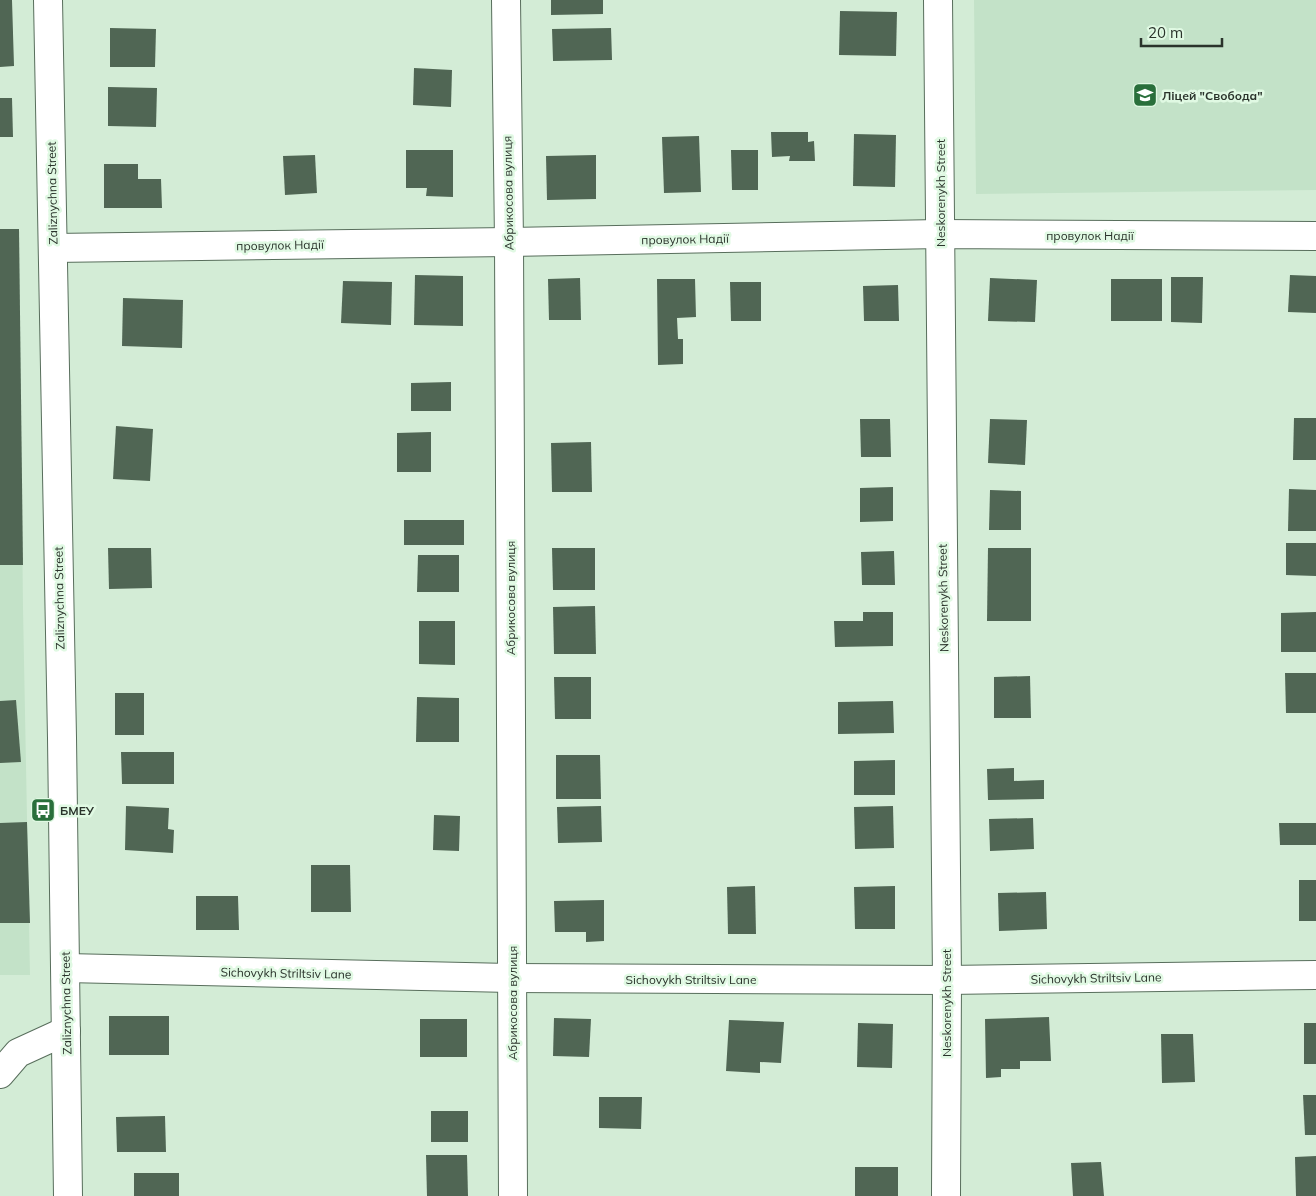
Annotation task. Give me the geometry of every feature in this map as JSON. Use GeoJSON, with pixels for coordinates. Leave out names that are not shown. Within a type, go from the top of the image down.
{"type":"FeatureCollection","features":[{"type":"Feature","properties":{"kind":"street","name":"Zaliznychna Street"},"geometry":{"type":"LineString","coordinates":[[48,0],[54,248],[68,1196]]}},
{"type":"Feature","properties":{"kind":"street","name":"Абрикосова вулиця"},"geometry":{"type":"LineString","coordinates":[[506,0],[509,242],[513,1196]]}},
{"type":"Feature","properties":{"kind":"street","name":"Neskorenykh Street"},"geometry":{"type":"LineString","coordinates":[[938,0],[947,980],[946,1196]]}},
{"type":"Feature","properties":{"kind":"street","name":"провулок Надії"},"geometry":{"type":"LineString","coordinates":[[54,248],[940,234],[1316,236]]}},
{"type":"Feature","properties":{"kind":"street","name":"Sichovykh Striltsiv Lane"},"geometry":{"type":"LineString","coordinates":[[66,968],[511,978],[947,980],[1316,976]]}},
{"type":"Feature","properties":{"kind":"street"},"geometry":{"type":"LineString","coordinates":[[0,1074],[18,1052],[66,1031]]}},
{"type":"Feature","properties":{"kind":"shaded area","name":"Ліцей \"Свобода\""},"geometry":{"type":"Polygon","coordinates":[[[974,0],[1316,0],[1316,190],[976,194],[974,0]]]}},
{"type":"Feature","properties":{"kind":"shaded area"},"geometry":{"type":"Polygon","coordinates":[[[0,229],[19,229],[23,608],[30,975],[0,975],[0,229]]]}},
{"type":"Feature","properties":{"kind":"building"},"geometry":{"type":"Polygon","coordinates":[[[0,0],[12,0],[14,66],[0,67],[0,0]]]}},
{"type":"Feature","properties":{"kind":"building"},"geometry":{"type":"Polygon","coordinates":[[[551,0],[603,0],[603,14],[551,15],[551,0]]]}},
{"type":"Feature","properties":{"kind":"building"},"geometry":{"type":"Polygon","coordinates":[[[840,11],[897,12],[896,56],[839,55],[840,11]]]}},
{"type":"Feature","properties":{"kind":"building"},"geometry":{"type":"Polygon","coordinates":[[[110,28],[156,29],[155,67],[110,67],[110,28]]]}},
{"type":"Feature","properties":{"kind":"building"},"geometry":{"type":"Polygon","coordinates":[[[611,28],[612,60],[553,61],[552,29],[611,28]]]}},
{"type":"Feature","properties":{"kind":"building"},"geometry":{"type":"Polygon","coordinates":[[[414,68],[452,70],[451,107],[413,105],[414,68]]]}},
{"type":"Feature","properties":{"kind":"building"},"geometry":{"type":"Polygon","coordinates":[[[108,87],[157,88],[156,127],[108,126],[108,87]]]}},
{"type":"Feature","properties":{"kind":"building"},"geometry":{"type":"Polygon","coordinates":[[[0,98],[12,98],[13,137],[0,137],[0,98]]]}},
{"type":"Feature","properties":{"kind":"building"},"geometry":{"type":"Polygon","coordinates":[[[771,132],[808,132],[808,142],[814,141],[815,161],[789,161],[790,156],[772,157],[771,132]]]}},
{"type":"Feature","properties":{"kind":"building"},"geometry":{"type":"Polygon","coordinates":[[[854,134],[896,135],[895,187],[853,186],[854,134]]]}},
{"type":"Feature","properties":{"kind":"building"},"geometry":{"type":"Polygon","coordinates":[[[699,136],[701,192],[664,193],[662,137],[699,136]]]}},
{"type":"Feature","properties":{"kind":"building"},"geometry":{"type":"Polygon","coordinates":[[[406,150],[453,150],[453,197],[426,196],[427,188],[406,188],[406,150]]]}},
{"type":"Feature","properties":{"kind":"building"},"geometry":{"type":"Polygon","coordinates":[[[731,150],[758,150],[758,190],[732,190],[731,150]]]}},
{"type":"Feature","properties":{"kind":"building"},"geometry":{"type":"Polygon","coordinates":[[[315,155],[317,193],[285,195],[283,156],[315,155]]]}},
{"type":"Feature","properties":{"kind":"building"},"geometry":{"type":"Polygon","coordinates":[[[596,155],[596,199],[547,200],[546,156],[596,155]]]}},
{"type":"Feature","properties":{"kind":"building"},"geometry":{"type":"Polygon","coordinates":[[[104,164],[138,164],[138,179],[161,179],[162,208],[104,208],[104,164]]]}},
{"type":"Feature","properties":{"kind":"building"},"geometry":{"type":"Polygon","coordinates":[[[0,229],[19,229],[23,565],[0,565],[0,229]]]}},
{"type":"Feature","properties":{"kind":"building"},"geometry":{"type":"Polygon","coordinates":[[[415,275],[463,276],[463,326],[414,325],[415,275]]]}},
{"type":"Feature","properties":{"kind":"building"},"geometry":{"type":"Polygon","coordinates":[[[1290,275],[1316,276],[1316,313],[1288,312],[1290,275]]]}},
{"type":"Feature","properties":{"kind":"building"},"geometry":{"type":"Polygon","coordinates":[[[1171,277],[1203,277],[1202,323],[1171,322],[1171,277]]]}},
{"type":"Feature","properties":{"kind":"building"},"geometry":{"type":"Polygon","coordinates":[[[580,278],[581,320],[549,320],[548,279],[580,278]]]}},
{"type":"Feature","properties":{"kind":"building"},"geometry":{"type":"Polygon","coordinates":[[[990,278],[1037,280],[1035,322],[988,321],[990,278]]]}},
{"type":"Feature","properties":{"kind":"building"},"geometry":{"type":"Polygon","coordinates":[[[657,279],[695,279],[696,317],[677,318],[678,339],[683,339],[683,364],[658,365],[657,279]]]}},
{"type":"Feature","properties":{"kind":"building"},"geometry":{"type":"Polygon","coordinates":[[[1111,279],[1162,279],[1162,321],[1111,321],[1111,279]]]}},
{"type":"Feature","properties":{"kind":"building"},"geometry":{"type":"Polygon","coordinates":[[[343,281],[392,282],[391,325],[341,323],[343,281]]]}},
{"type":"Feature","properties":{"kind":"building"},"geometry":{"type":"Polygon","coordinates":[[[730,282],[761,282],[761,321],[731,321],[730,282]]]}},
{"type":"Feature","properties":{"kind":"building"},"geometry":{"type":"Polygon","coordinates":[[[898,285],[899,321],[864,321],[863,286],[898,285]]]}},
{"type":"Feature","properties":{"kind":"building"},"geometry":{"type":"Polygon","coordinates":[[[123,298],[183,300],[182,348],[122,346],[123,298]]]}},
{"type":"Feature","properties":{"kind":"building"},"geometry":{"type":"Polygon","coordinates":[[[451,382],[451,411],[411,411],[411,383],[451,382]]]}},
{"type":"Feature","properties":{"kind":"building"},"geometry":{"type":"Polygon","coordinates":[[[1294,418],[1316,418],[1316,460],[1293,460],[1294,418]]]}},
{"type":"Feature","properties":{"kind":"building"},"geometry":{"type":"Polygon","coordinates":[[[860,419],[890,419],[891,457],[861,457],[860,419]]]}},
{"type":"Feature","properties":{"kind":"building"},"geometry":{"type":"Polygon","coordinates":[[[990,419],[1027,420],[1025,465],[988,463],[990,419]]]}},
{"type":"Feature","properties":{"kind":"building"},"geometry":{"type":"Polygon","coordinates":[[[116,426],[153,429],[150,481],[113,479],[116,426]]]}},
{"type":"Feature","properties":{"kind":"building"},"geometry":{"type":"Polygon","coordinates":[[[431,432],[431,472],[397,472],[397,433],[431,432]]]}},
{"type":"Feature","properties":{"kind":"building"},"geometry":{"type":"Polygon","coordinates":[[[591,442],[592,492],[552,492],[551,443],[591,442]]]}},
{"type":"Feature","properties":{"kind":"building"},"geometry":{"type":"Polygon","coordinates":[[[893,487],[893,521],[860,522],[860,488],[893,487]]]}},
{"type":"Feature","properties":{"kind":"building"},"geometry":{"type":"Polygon","coordinates":[[[1289,489],[1316,490],[1316,531],[1288,531],[1289,489]]]}},
{"type":"Feature","properties":{"kind":"building"},"geometry":{"type":"Polygon","coordinates":[[[990,490],[1021,491],[1021,530],[989,530],[990,490]]]}},
{"type":"Feature","properties":{"kind":"building"},"geometry":{"type":"Polygon","coordinates":[[[404,520],[464,520],[464,545],[404,545],[404,520]]]}},
{"type":"Feature","properties":{"kind":"building"},"geometry":{"type":"Polygon","coordinates":[[[1286,543],[1316,543],[1316,576],[1286,575],[1286,543]]]}},
{"type":"Feature","properties":{"kind":"building"},"geometry":{"type":"Polygon","coordinates":[[[108,548],[151,548],[152,588],[109,589],[108,548]]]}},
{"type":"Feature","properties":{"kind":"building"},"geometry":{"type":"Polygon","coordinates":[[[552,548],[595,548],[595,590],[553,590],[552,548]]]}},
{"type":"Feature","properties":{"kind":"building"},"geometry":{"type":"Polygon","coordinates":[[[988,548],[1031,548],[1031,621],[987,621],[988,548]]]}},
{"type":"Feature","properties":{"kind":"building"},"geometry":{"type":"Polygon","coordinates":[[[894,551],[895,585],[862,585],[861,552],[894,551]]]}},
{"type":"Feature","properties":{"kind":"building"},"geometry":{"type":"Polygon","coordinates":[[[418,555],[459,555],[459,592],[417,592],[418,555]]]}},
{"type":"Feature","properties":{"kind":"building"},"geometry":{"type":"Polygon","coordinates":[[[595,606],[596,654],[554,654],[553,607],[595,606]]]}},
{"type":"Feature","properties":{"kind":"building"},"geometry":{"type":"Polygon","coordinates":[[[863,612],[893,612],[893,646],[835,647],[834,621],[863,621],[863,612]]]}},
{"type":"Feature","properties":{"kind":"building"},"geometry":{"type":"Polygon","coordinates":[[[1316,612],[1316,652],[1281,652],[1281,613],[1316,612]]]}},
{"type":"Feature","properties":{"kind":"building"},"geometry":{"type":"Polygon","coordinates":[[[419,621],[455,621],[455,665],[419,664],[419,621]]]}},
{"type":"Feature","properties":{"kind":"building"},"geometry":{"type":"Polygon","coordinates":[[[1285,673],[1316,673],[1316,713],[1286,713],[1285,673]]]}},
{"type":"Feature","properties":{"kind":"building"},"geometry":{"type":"Polygon","coordinates":[[[1030,676],[1031,718],[994,718],[994,677],[1030,676]]]}},
{"type":"Feature","properties":{"kind":"building"},"geometry":{"type":"Polygon","coordinates":[[[554,677],[591,677],[591,719],[555,719],[554,677]]]}},
{"type":"Feature","properties":{"kind":"building"},"geometry":{"type":"Polygon","coordinates":[[[115,693],[144,693],[144,735],[115,735],[115,693]]]}},
{"type":"Feature","properties":{"kind":"building"},"geometry":{"type":"Polygon","coordinates":[[[417,697],[459,698],[459,742],[416,742],[417,697]]]}},
{"type":"Feature","properties":{"kind":"building"},"geometry":{"type":"Polygon","coordinates":[[[16,700],[21,762],[0,763],[0,701],[16,700]]]}},
{"type":"Feature","properties":{"kind":"building"},"geometry":{"type":"Polygon","coordinates":[[[893,701],[894,733],[838,734],[838,702],[893,701]]]}},
{"type":"Feature","properties":{"kind":"building"},"geometry":{"type":"Polygon","coordinates":[[[121,752],[174,752],[174,784],[122,784],[121,752]]]}},
{"type":"Feature","properties":{"kind":"building"},"geometry":{"type":"Polygon","coordinates":[[[556,755],[600,755],[601,799],[556,799],[556,755]]]}},
{"type":"Feature","properties":{"kind":"building"},"geometry":{"type":"Polygon","coordinates":[[[895,760],[895,795],[854,795],[854,761],[895,760]]]}},
{"type":"Feature","properties":{"kind":"building"},"geometry":{"type":"Polygon","coordinates":[[[1014,768],[1014,781],[1044,780],[1044,799],[988,800],[987,769],[1014,768]]]}},
{"type":"Feature","properties":{"kind":"building"},"geometry":{"type":"Polygon","coordinates":[[[126,806],[169,808],[168,829],[174,830],[173,853],[125,850],[126,806]]]}},
{"type":"Feature","properties":{"kind":"building"},"geometry":{"type":"Polygon","coordinates":[[[601,806],[602,842],[558,843],[557,807],[601,806]]]}},
{"type":"Feature","properties":{"kind":"building"},"geometry":{"type":"Polygon","coordinates":[[[893,806],[894,848],[855,849],[854,807],[893,806]]]}},
{"type":"Feature","properties":{"kind":"building"},"geometry":{"type":"Polygon","coordinates":[[[434,815],[460,816],[459,851],[433,850],[434,815]]]}},
{"type":"Feature","properties":{"kind":"building"},"geometry":{"type":"Polygon","coordinates":[[[1033,818],[1034,849],[990,851],[989,819],[1033,818]]]}},
{"type":"Feature","properties":{"kind":"building"},"geometry":{"type":"Polygon","coordinates":[[[27,822],[30,923],[0,923],[0,823],[27,822]]]}},
{"type":"Feature","properties":{"kind":"building"},"geometry":{"type":"Polygon","coordinates":[[[1279,823],[1316,823],[1316,845],[1280,845],[1279,823]]]}},
{"type":"Feature","properties":{"kind":"building"},"geometry":{"type":"Polygon","coordinates":[[[311,865],[350,865],[351,912],[311,912],[311,865]]]}},
{"type":"Feature","properties":{"kind":"building"},"geometry":{"type":"Polygon","coordinates":[[[1299,880],[1316,880],[1316,921],[1299,921],[1299,880]]]}},
{"type":"Feature","properties":{"kind":"building"},"geometry":{"type":"Polygon","coordinates":[[[755,886],[756,934],[728,934],[727,887],[755,886]]]}},
{"type":"Feature","properties":{"kind":"building"},"geometry":{"type":"Polygon","coordinates":[[[895,886],[895,929],[855,929],[854,887],[895,886]]]}},
{"type":"Feature","properties":{"kind":"building"},"geometry":{"type":"Polygon","coordinates":[[[1046,892],[1047,929],[999,931],[998,893],[1046,892]]]}},
{"type":"Feature","properties":{"kind":"building"},"geometry":{"type":"Polygon","coordinates":[[[196,896],[238,896],[239,930],[196,930],[196,896]]]}},
{"type":"Feature","properties":{"kind":"building"},"geometry":{"type":"Polygon","coordinates":[[[604,900],[604,941],[586,942],[586,932],[555,932],[554,901],[604,900]]]}},
{"type":"Feature","properties":{"kind":"building"},"geometry":{"type":"Polygon","coordinates":[[[109,1016],[169,1016],[169,1055],[109,1055],[109,1016]]]}},
{"type":"Feature","properties":{"kind":"building"},"geometry":{"type":"Polygon","coordinates":[[[1049,1017],[1051,1061],[1020,1061],[1020,1069],[1001,1069],[1001,1077],[986,1078],[985,1019],[1049,1017]]]}},
{"type":"Feature","properties":{"kind":"building"},"geometry":{"type":"Polygon","coordinates":[[[554,1018],[591,1019],[589,1057],[553,1056],[554,1018]]]}},
{"type":"Feature","properties":{"kind":"building"},"geometry":{"type":"Polygon","coordinates":[[[420,1019],[467,1019],[467,1057],[420,1057],[420,1019]]]}},
{"type":"Feature","properties":{"kind":"building"},"geometry":{"type":"Polygon","coordinates":[[[729,1020],[784,1022],[781,1063],[760,1062],[760,1073],[726,1071],[729,1020]]]}},
{"type":"Feature","properties":{"kind":"building"},"geometry":{"type":"Polygon","coordinates":[[[858,1023],[893,1024],[892,1068],[857,1067],[858,1023]]]}},
{"type":"Feature","properties":{"kind":"building"},"geometry":{"type":"Polygon","coordinates":[[[1304,1023],[1316,1023],[1316,1064],[1304,1064],[1304,1023]]]}},
{"type":"Feature","properties":{"kind":"building"},"geometry":{"type":"Polygon","coordinates":[[[1161,1034],[1193,1034],[1195,1082],[1162,1083],[1161,1034]]]}},
{"type":"Feature","properties":{"kind":"building"},"geometry":{"type":"Polygon","coordinates":[[[1303,1095],[1316,1095],[1316,1135],[1305,1135],[1303,1095]]]}},
{"type":"Feature","properties":{"kind":"building"},"geometry":{"type":"Polygon","coordinates":[[[599,1097],[642,1097],[641,1129],[599,1128],[599,1097]]]}},
{"type":"Feature","properties":{"kind":"building"},"geometry":{"type":"Polygon","coordinates":[[[431,1111],[468,1111],[468,1142],[431,1142],[431,1111]]]}},
{"type":"Feature","properties":{"kind":"building"},"geometry":{"type":"Polygon","coordinates":[[[165,1116],[166,1152],[117,1152],[116,1117],[165,1116]]]}},
{"type":"Feature","properties":{"kind":"building"},"geometry":{"type":"Polygon","coordinates":[[[426,1155],[467,1155],[468,1196],[427,1196],[426,1155]]]}},
{"type":"Feature","properties":{"kind":"building"},"geometry":{"type":"Polygon","coordinates":[[[1316,1156],[1316,1196],[1296,1196],[1295,1157],[1316,1156]]]}},
{"type":"Feature","properties":{"kind":"building"},"geometry":{"type":"Polygon","coordinates":[[[1101,1162],[1104,1196],[1073,1196],[1071,1163],[1101,1162]]]}},
{"type":"Feature","properties":{"kind":"building"},"geometry":{"type":"Polygon","coordinates":[[[855,1167],[898,1167],[898,1196],[855,1196],[855,1167]]]}},
{"type":"Feature","properties":{"kind":"building"},"geometry":{"type":"Polygon","coordinates":[[[134,1173],[179,1173],[179,1196],[134,1196],[134,1173]]]}},
{"type":"Feature","properties":{"kind":"place","name":"Ліцей \"Свобода\""},"geometry":{"type":"Point","coordinates":[1145,95]}},
{"type":"Feature","properties":{"kind":"place","name":"БМЕУ"},"geometry":{"type":"Point","coordinates":[43,810]}}]}
